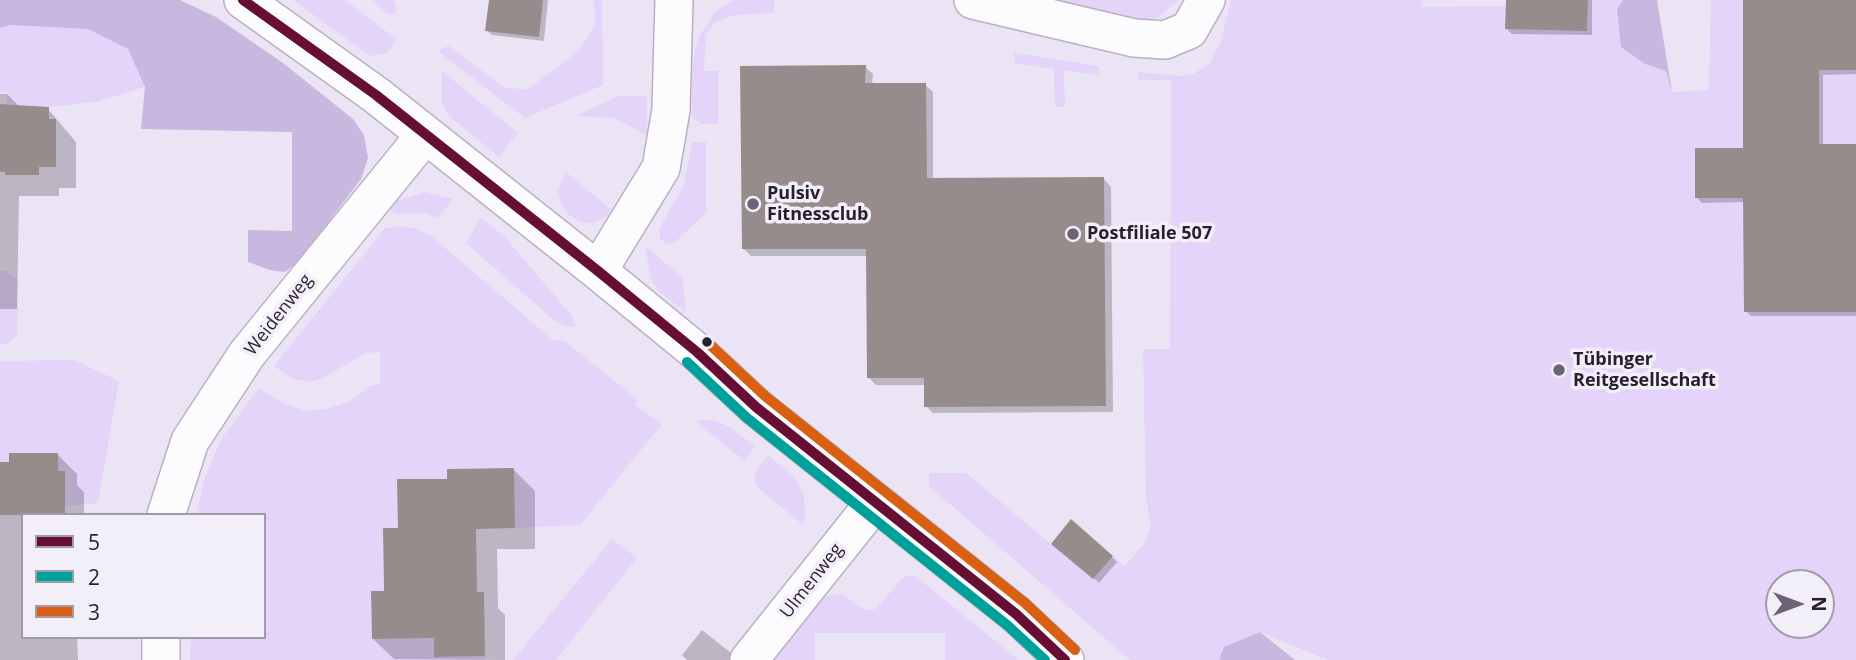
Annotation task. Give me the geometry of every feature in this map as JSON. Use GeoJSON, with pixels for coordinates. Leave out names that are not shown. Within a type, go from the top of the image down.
{"type":"FeatureCollection","features":[{"type":"Feature","properties":{"kind":"street"},"geometry":{"type":"LineString","coordinates":[[243,0],[376,95],[598,271],[697,352],[756,407],[1016,614],[1065,660]]}},
{"type":"Feature","properties":{"kind":"street"},"geometry":{"type":"LineString","coordinates":[[598,271],[661,168],[671,110],[674,0]]}},
{"type":"Feature","properties":{"kind":"street"},"geometry":{"type":"LineString","coordinates":[[973,0],[1134,38],[1165,40],[1189,30],[1206,0]]}},
{"type":"Feature","properties":{"kind":"street","name":"Weidenweg"},"geometry":{"type":"LineString","coordinates":[[167,513],[190,440],[247,354],[425,135]]}},
{"type":"Feature","properties":{"kind":"street","name":"Ulmenweg"},"geometry":{"type":"LineString","coordinates":[[750,660],[875,502]]}},
{"type":"Feature","properties":{"kind":"street"},"geometry":{"type":"LineString","coordinates":[[161,639],[161,660]]}},
{"type":"Feature","properties":{"kind":"shaded area"},"geometry":{"type":"Polygon","coordinates":[[[0,0],[180,0],[216,17],[283,63],[353,119],[364,135],[368,158],[361,179],[298,262],[285,272],[248,262],[248,230],[292,231],[292,132],[141,129],[145,87],[128,49],[88,29],[10,25],[0,28],[0,0]]]}},
{"type":"Feature","properties":{"kind":"shaded area"},"geometry":{"type":"Polygon","coordinates":[[[293,0],[345,0],[396,39],[387,53],[370,56],[293,0]]]}},
{"type":"Feature","properties":{"kind":"shaded area"},"geometry":{"type":"Polygon","coordinates":[[[373,0],[394,0],[397,10],[394,14],[387,14],[373,0]]]}},
{"type":"Feature","properties":{"kind":"shaded area"},"geometry":{"type":"Polygon","coordinates":[[[594,0],[602,0],[603,85],[525,118],[440,53],[440,49],[449,46],[505,88],[528,89],[580,50],[595,24],[594,0]]]}},
{"type":"Feature","properties":{"kind":"shaded area"},"geometry":{"type":"Polygon","coordinates":[[[733,0],[774,0],[774,13],[734,15],[714,23],[706,35],[704,71],[718,71],[718,124],[701,124],[692,117],[692,66],[698,38],[715,12],[733,0]]]}},
{"type":"Feature","properties":{"kind":"shaded area"},"geometry":{"type":"Polygon","coordinates":[[[1035,0],[1179,0],[1156,19],[1143,23],[1035,0]]]}},
{"type":"Feature","properties":{"kind":"shaded area","name":"Tübinger Reitgesellschaft"},"geometry":{"type":"Polygon","coordinates":[[[1231,0],[1422,0],[1422,7],[1506,6],[1505,29],[1587,31],[1588,0],[1623,0],[1617,9],[1644,64],[1666,71],[1673,92],[1709,90],[1711,0],[1856,0],[1856,660],[1328,660],[1260,632],[1224,647],[1219,660],[1130,660],[929,486],[929,473],[966,473],[1093,579],[1113,556],[1125,566],[1144,544],[1151,526],[1146,499],[1143,349],[1170,349],[1171,80],[1138,80],[1138,75],[1140,72],[1180,76],[1193,74],[1210,63],[1221,41],[1231,0]]]}},
{"type":"Feature","properties":{"kind":"shaded area"},"geometry":{"type":"Polygon","coordinates":[[[1623,0],[1657,0],[1672,92],[1666,71],[1645,64],[1621,47],[1617,9],[1623,0]]]}},
{"type":"Feature","properties":{"kind":"shaded area"},"geometry":{"type":"Polygon","coordinates":[[[10,25],[88,29],[128,49],[145,87],[96,102],[49,107],[7,104],[7,92],[0,92],[0,28],[10,25]]]}},
{"type":"Feature","properties":{"kind":"shaded area"},"geometry":{"type":"Polygon","coordinates":[[[1014,53],[1099,66],[1099,75],[1064,70],[1065,107],[1055,107],[1054,69],[1015,63],[1014,53]]]}},
{"type":"Feature","properties":{"kind":"shaded area"},"geometry":{"type":"Polygon","coordinates":[[[442,71],[518,133],[499,157],[450,117],[442,103],[442,71]]]}},
{"type":"Feature","properties":{"kind":"shaded area"},"geometry":{"type":"Polygon","coordinates":[[[618,96],[647,96],[647,135],[614,118],[576,116],[618,96]]]}},
{"type":"Feature","properties":{"kind":"shaded area"},"geometry":{"type":"Polygon","coordinates":[[[692,142],[706,142],[706,213],[674,243],[667,244],[660,239],[659,229],[684,185],[692,142]]]}},
{"type":"Feature","properties":{"kind":"shaded area"},"geometry":{"type":"Polygon","coordinates":[[[566,172],[614,212],[594,223],[580,222],[569,215],[561,204],[558,191],[566,172]]]}},
{"type":"Feature","properties":{"kind":"shaded area"},"geometry":{"type":"Polygon","coordinates":[[[425,192],[453,199],[438,218],[425,213],[399,214],[386,210],[396,201],[425,192]]]}},
{"type":"Feature","properties":{"kind":"shaded area"},"geometry":{"type":"Polygon","coordinates":[[[481,218],[504,236],[572,316],[576,327],[564,326],[549,316],[466,243],[481,218]]]}},
{"type":"Feature","properties":{"kind":"shaded area"},"geometry":{"type":"Polygon","coordinates":[[[385,228],[414,228],[430,235],[553,340],[565,341],[637,399],[635,405],[662,424],[580,525],[515,528],[514,468],[447,469],[447,479],[398,480],[398,528],[383,528],[384,591],[371,591],[372,639],[434,638],[434,657],[485,656],[485,660],[190,660],[191,639],[266,639],[266,513],[196,513],[205,477],[222,438],[259,388],[283,403],[305,411],[326,409],[349,402],[370,386],[380,384],[380,352],[366,353],[321,379],[308,382],[293,379],[274,366],[385,228]]]}},
{"type":"Feature","properties":{"kind":"shaded area"},"geometry":{"type":"Polygon","coordinates":[[[645,246],[682,277],[686,312],[660,293],[651,280],[645,246]]]}},
{"type":"Feature","properties":{"kind":"shaded area"},"geometry":{"type":"Polygon","coordinates":[[[0,271],[6,271],[18,279],[17,335],[7,344],[0,344],[0,271]]]}},
{"type":"Feature","properties":{"kind":"shaded area"},"geometry":{"type":"Polygon","coordinates":[[[74,360],[119,381],[98,503],[65,506],[65,472],[58,471],[58,453],[9,453],[9,462],[0,462],[0,361],[74,360]]]}},
{"type":"Feature","properties":{"kind":"shaded area"},"geometry":{"type":"Polygon","coordinates":[[[713,420],[728,426],[755,446],[745,461],[695,421],[713,420]]]}},
{"type":"Feature","properties":{"kind":"shaded area"},"geometry":{"type":"Polygon","coordinates":[[[768,455],[793,476],[803,492],[806,511],[803,525],[758,488],[755,481],[756,470],[768,455]]]}},
{"type":"Feature","properties":{"kind":"shaded area"},"geometry":{"type":"Polygon","coordinates":[[[612,539],[637,558],[556,660],[513,660],[612,539]]]}},
{"type":"Feature","properties":{"kind":"shaded area"},"geometry":{"type":"Polygon","coordinates":[[[914,575],[1019,660],[945,660],[945,633],[815,633],[815,660],[767,660],[817,597],[842,594],[864,610],[875,609],[904,577],[914,575]]]}},
{"type":"Feature","properties":{"kind":"shaded area"},"geometry":{"type":"Polygon","coordinates":[[[1260,632],[1295,660],[1219,660],[1224,647],[1260,632]]]}},
{"type":"Feature","properties":{"kind":"building"},"geometry":{"type":"Polygon","coordinates":[[[489,0],[543,0],[539,37],[485,31],[489,0]]]}},
{"type":"Feature","properties":{"kind":"building"},"geometry":{"type":"Polygon","coordinates":[[[1506,0],[1588,0],[1587,31],[1505,29],[1506,0]]]}},
{"type":"Feature","properties":{"kind":"building","name":"Tübinger Reitgesellschaft"},"geometry":{"type":"Polygon","coordinates":[[[1743,0],[1856,0],[1856,70],[1819,70],[1819,144],[1856,144],[1856,312],[1744,312],[1743,198],[1695,198],[1695,148],[1743,148],[1743,0]]]}},
{"type":"Feature","properties":{"kind":"building"},"geometry":{"type":"Polygon","coordinates":[[[866,65],[865,83],[926,83],[927,178],[1104,177],[1106,406],[924,407],[924,378],[867,378],[866,249],[742,249],[740,66],[866,65]]]}},
{"type":"Feature","properties":{"kind":"building"},"geometry":{"type":"Polygon","coordinates":[[[0,104],[49,107],[49,119],[56,119],[56,167],[39,167],[39,175],[5,175],[5,172],[0,172],[0,104]]]}},
{"type":"Feature","properties":{"kind":"building"},"geometry":{"type":"Polygon","coordinates":[[[9,453],[58,453],[58,471],[65,471],[65,513],[0,515],[0,462],[9,462],[9,453]]]}},
{"type":"Feature","properties":{"kind":"building"},"geometry":{"type":"Polygon","coordinates":[[[514,468],[515,528],[476,529],[477,592],[484,592],[485,656],[434,657],[434,638],[372,639],[371,591],[384,591],[383,528],[398,528],[397,479],[447,479],[447,469],[514,468]]]}},
{"type":"Feature","properties":{"kind":"building"},"geometry":{"type":"Polygon","coordinates":[[[1071,519],[1113,556],[1093,579],[1051,544],[1071,519]]]}},
{"type":"Feature","properties":{"kind":"transit line","name":"5"},"geometry":{"type":"LineString","coordinates":[[243,0],[376,95],[598,271],[697,352],[756,407],[1016,614],[1065,660]]}},
{"type":"Feature","properties":{"kind":"transit line","name":"3"},"geometry":{"type":"LineString","coordinates":[[707,342],[765,396],[1025,603],[1075,650]]}},
{"type":"Feature","properties":{"kind":"transit line","name":"2"},"geometry":{"type":"LineString","coordinates":[[687,362],[747,418],[1007,625],[1045,660]]}},
{"type":"Feature","properties":{"kind":"place","name":"Pulsiv Fitnessclub"},"geometry":{"type":"Point","coordinates":[753,204]}},
{"type":"Feature","properties":{"kind":"place","name":"Postfiliale 507"},"geometry":{"type":"Point","coordinates":[1073,234]}},
{"type":"Feature","properties":{"kind":"place","name":"Tübinger Reitgesellschaft"},"geometry":{"type":"Point","coordinates":[1559,370]}}]}
